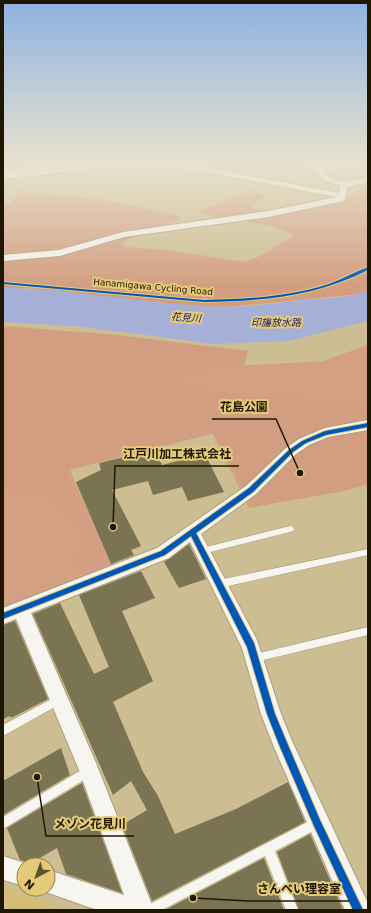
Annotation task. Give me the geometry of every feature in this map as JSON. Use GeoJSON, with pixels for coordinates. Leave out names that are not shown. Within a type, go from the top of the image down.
{"type":"FeatureCollection","features":[{"type":"Feature","properties":{"kind":"street"},"geometry":{"type":"LineString","coordinates":[[3,258],[60,253],[123,235],[157,228],[268,214],[323,203]]}},
{"type":"Feature","properties":{"kind":"street"},"geometry":{"type":"LineString","coordinates":[[142,910],[89,770],[59,700],[12,614],[163,553],[193,533],[251,490],[291,451],[304,442],[325,433],[368,425]]}},
{"type":"Feature","properties":{"kind":"street"},"geometry":{"type":"LineString","coordinates":[[193,533],[251,646],[271,714],[317,823],[358,910]]}},
{"type":"Feature","properties":{"kind":"street"},"geometry":{"type":"LineString","coordinates":[[3,868],[16,872]]}},
{"type":"Feature","properties":{"kind":"street"},"geometry":{"type":"LineString","coordinates":[[56,885],[134,910]]}},
{"type":"Feature","properties":{"kind":"lane"},"geometry":{"type":"LineString","coordinates":[[202,551],[290,529]]}},
{"type":"Feature","properties":{"kind":"lane"},"geometry":{"type":"LineString","coordinates":[[219,584],[368,552]]}},
{"type":"Feature","properties":{"kind":"lane"},"geometry":{"type":"LineString","coordinates":[[255,658],[368,631]]}},
{"type":"Feature","properties":{"kind":"lane"},"geometry":{"type":"LineString","coordinates":[[3,731],[59,700]]}},
{"type":"Feature","properties":{"kind":"lane"},"geometry":{"type":"LineString","coordinates":[[3,823],[89,770]]}},
{"type":"Feature","properties":{"kind":"lane"},"geometry":{"type":"LineString","coordinates":[[150,910],[317,823]]}},
{"type":"Feature","properties":{"kind":"lane"},"geometry":{"type":"LineString","coordinates":[[268,848],[292,910]]}},
{"type":"Feature","properties":{"kind":"shaded area"},"geometry":{"type":"Polygon","coordinates":[[[11,203],[116,203],[179,216],[182,218],[121,242],[125,247],[165,250],[244,262],[260,256],[295,235],[268,225],[213,217],[199,211],[221,203],[256,203],[251,207],[275,215],[338,203],[368,203],[368,291],[361,294],[225,307],[181,305],[27,288],[3,288],[3,205],[11,203]]]}},
{"type":"Feature","properties":{"kind":"shaded area"},"geometry":{"type":"Polygon","coordinates":[[[3,326],[117,335],[248,351],[244,366],[165,373],[200,390],[368,405],[368,484],[339,492],[253,507],[215,433],[65,471],[107,565],[77,567],[82,533],[48,497],[5,488],[3,489],[3,326]]]}},
{"type":"Feature","properties":{"kind":"shaded area"},"geometry":{"type":"Polygon","coordinates":[[[368,345],[368,482],[249,508],[212,432],[68,464],[115,568],[3,608],[3,452],[167,366],[252,365],[323,361],[368,345]]]}},
{"type":"Feature","properties":{"kind":"shaded area"},"geometry":{"type":"Polygon","coordinates":[[[3,886],[16,891],[16,897],[31,897],[64,910],[3,910],[3,886]]]}},
{"type":"Feature","properties":{"kind":"water","name":"印旛放水路"},"geometry":{"type":"Polygon","coordinates":[[[3,288],[58,291],[196,306],[224,307],[253,306],[344,297],[368,291],[368,321],[289,341],[213,344],[84,327],[3,322],[3,288]]]}},
{"type":"Feature","properties":{"kind":"building"},"geometry":{"type":"Polygon","coordinates":[[[155,450],[162,465],[205,454],[224,492],[188,501],[182,487],[153,495],[148,481],[112,490],[141,546],[131,550],[134,555],[111,564],[76,482],[101,470],[99,463],[155,450]]]}},
{"type":"Feature","properties":{"kind":"building"},"geometry":{"type":"Polygon","coordinates":[[[189,544],[206,579],[179,588],[164,562],[189,544]]]}},
{"type":"Feature","properties":{"kind":"building"},"geometry":{"type":"Polygon","coordinates":[[[141,571],[155,598],[122,611],[153,681],[113,702],[143,772],[158,796],[175,834],[236,809],[288,782],[305,822],[152,901],[122,825],[147,810],[131,781],[113,795],[33,614],[60,603],[94,674],[109,667],[79,595],[141,571]]]}},
{"type":"Feature","properties":{"kind":"building"},"geometry":{"type":"Polygon","coordinates":[[[15,621],[48,699],[11,718],[10,716],[3,719],[3,625],[15,621]]]}},
{"type":"Feature","properties":{"kind":"building"},"geometry":{"type":"Polygon","coordinates":[[[61,748],[70,775],[3,815],[3,781],[61,748]]]}},
{"type":"Feature","properties":{"kind":"building"},"geometry":{"type":"Polygon","coordinates":[[[82,783],[122,893],[66,874],[57,848],[41,857],[19,857],[7,828],[82,783]]]}},
{"type":"Feature","properties":{"kind":"building"},"geometry":{"type":"Polygon","coordinates":[[[310,834],[343,910],[299,910],[277,852],[310,834]]]}},
{"type":"Feature","properties":{"kind":"building"},"geometry":{"type":"Polygon","coordinates":[[[264,858],[284,910],[165,910],[264,858]]]}},
{"type":"Feature","properties":{"kind":"cycle path","name":"Hanamigawa Cycling Road"},"geometry":{"type":"LineString","coordinates":[[3,283],[204,301],[267,298],[288,295],[330,285],[368,268]]}},
{"type":"Feature","properties":{"kind":"cycle path"},"geometry":{"type":"LineString","coordinates":[[3,616],[163,553],[251,490],[291,451],[304,442],[325,433],[368,425]]}},
{"type":"Feature","properties":{"kind":"cycle path"},"geometry":{"type":"LineString","coordinates":[[193,533],[251,646],[271,714],[284,747],[317,823],[358,910]]}},
{"type":"Feature","properties":{"kind":"place","name":"花島公園"},"geometry":{"type":"Point","coordinates":[300,473]}},
{"type":"Feature","properties":{"kind":"place","name":"江戸川加工株式会社"},"geometry":{"type":"Point","coordinates":[113,527]}},
{"type":"Feature","properties":{"kind":"place","name":"メゾン花見川"},"geometry":{"type":"Point","coordinates":[37,777]}},
{"type":"Feature","properties":{"kind":"place","name":"さんぺい理容室"},"geometry":{"type":"Point","coordinates":[193,898]}},
{"type":"Feature","properties":{"kind":"water label","name":"花見川"},"geometry":{"type":"Point","coordinates":[186,317]}}]}
